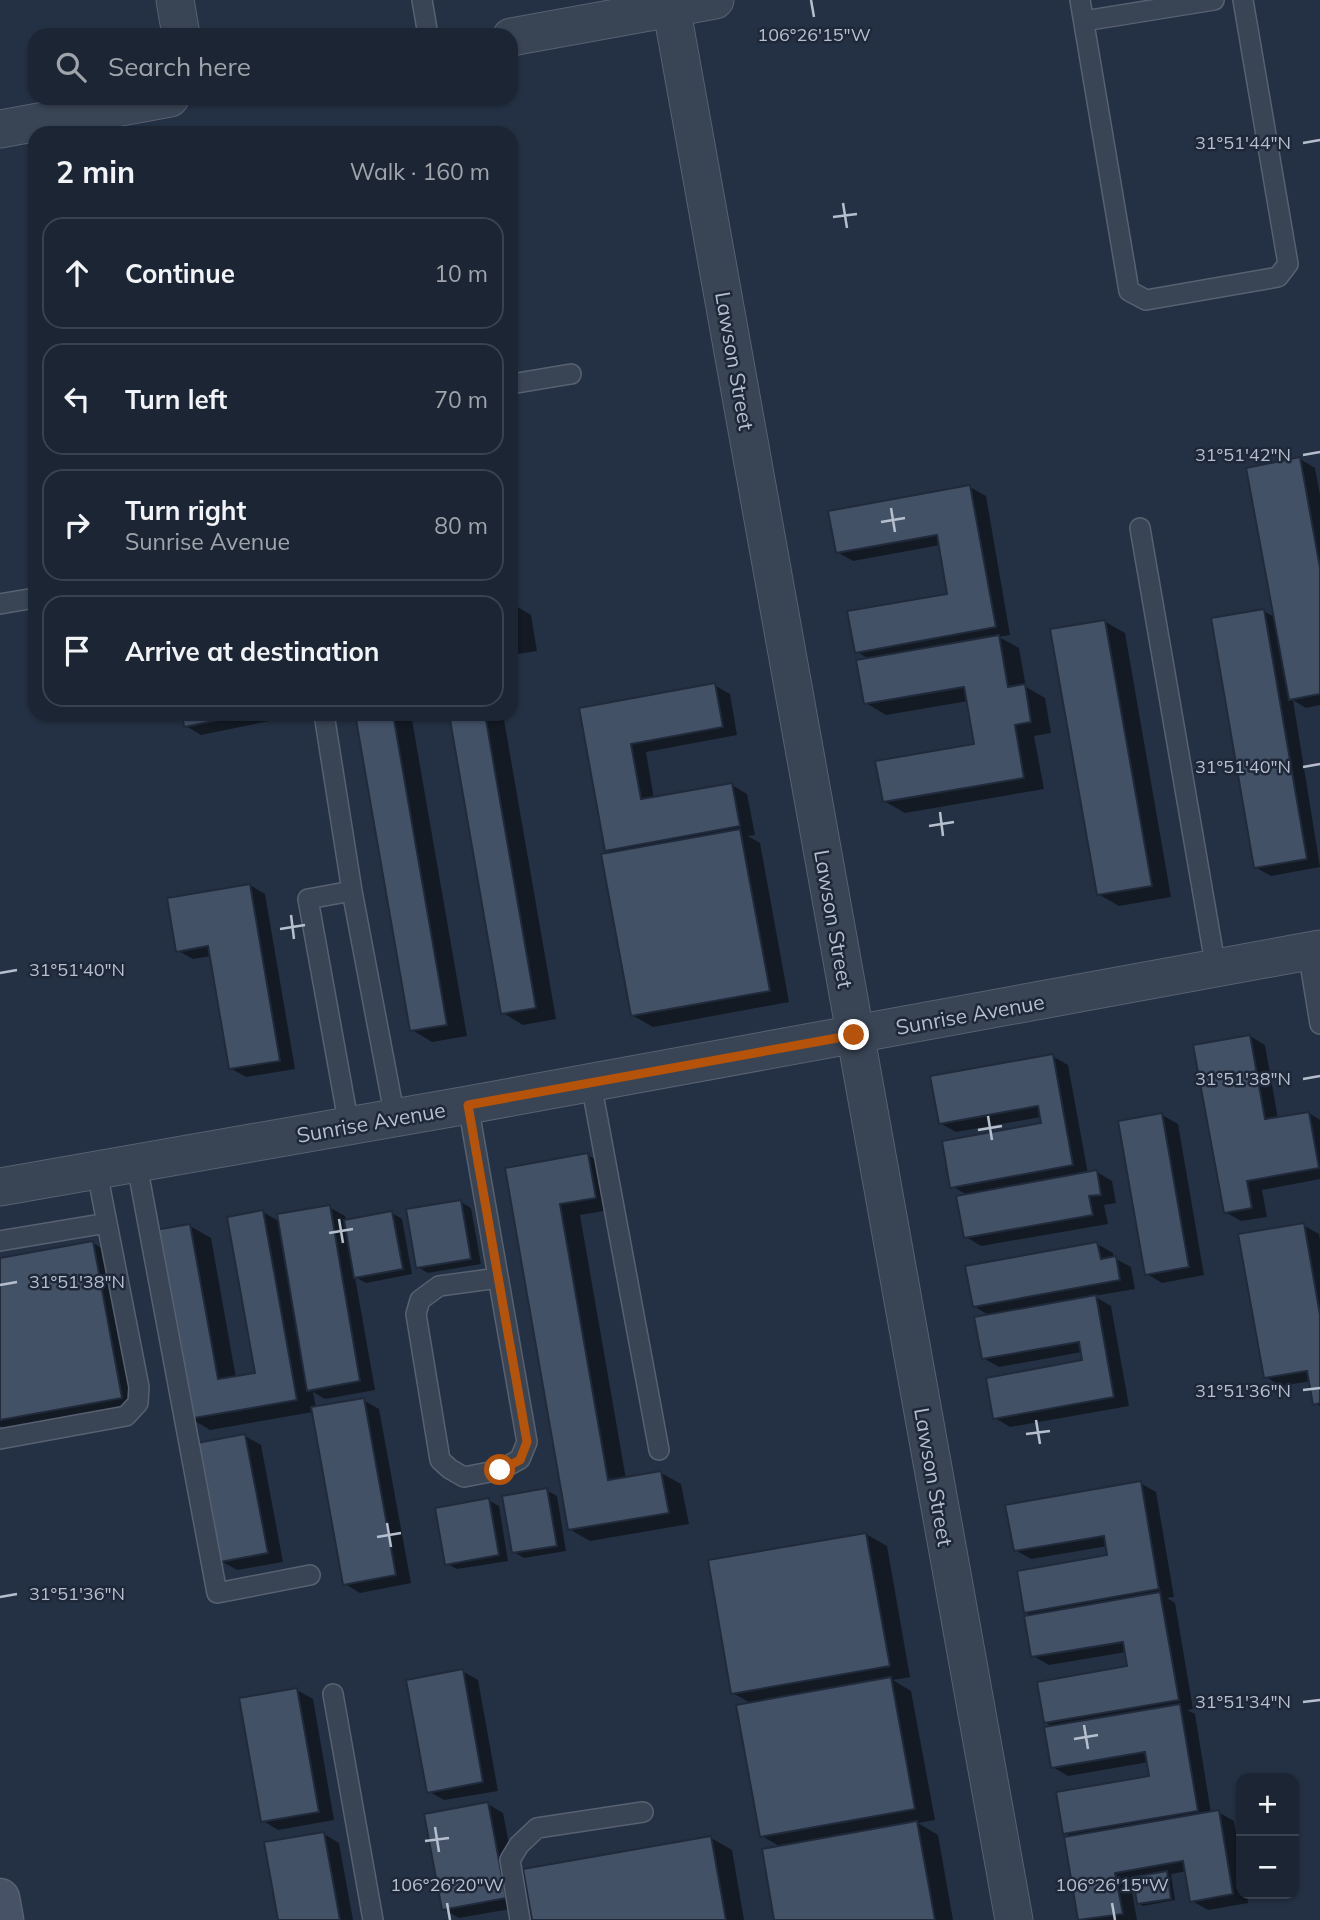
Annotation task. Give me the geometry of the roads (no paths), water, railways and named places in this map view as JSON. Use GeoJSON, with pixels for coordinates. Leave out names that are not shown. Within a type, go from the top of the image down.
{"type":"FeatureCollection","features":[{"type":"Feature","properties":{"kind":"main road"},"geometry":{"type":"LineString","coordinates":[[0,1898],[4,1920]]}},
{"type":"Feature","properties":{"kind":"street"},"geometry":{"type":"LineString","coordinates":[[175,0],[180,28]]}},
{"type":"Feature","properties":{"kind":"street"},"geometry":{"type":"LineString","coordinates":[[518,36],[671,4],[715,0]]}},
{"type":"Feature","properties":{"kind":"street","name":"Lawson Street"},"geometry":{"type":"LineString","coordinates":[[671,4],[1014,1920]]}},
{"type":"Feature","properties":{"kind":"street"},"geometry":{"type":"LineString","coordinates":[[0,129],[132,105]]}},
{"type":"Feature","properties":{"kind":"street","name":"Sunrise Avenue"},"geometry":{"type":"LineString","coordinates":[[0,1187],[137,1165],[1314,950]]}},
{"type":"Feature","properties":{"kind":"lane"},"geometry":{"type":"LineString","coordinates":[[422,0],[427,28]]}},
{"type":"Feature","properties":{"kind":"lane"},"geometry":{"type":"LineString","coordinates":[[1080,0],[1129,291],[1146,300],[1278,277],[1289,264],[1243,0]]}},
{"type":"Feature","properties":{"kind":"lane"},"geometry":{"type":"LineString","coordinates":[[1084,21],[1214,0]]}},
{"type":"Feature","properties":{"kind":"lane"},"geometry":{"type":"LineString","coordinates":[[518,383],[571,373]]}},
{"type":"Feature","properties":{"kind":"lane"},"geometry":{"type":"LineString","coordinates":[[1140,528],[1216,968]]}},
{"type":"Feature","properties":{"kind":"lane"},"geometry":{"type":"LineString","coordinates":[[0,604],[28,599]]}},
{"type":"Feature","properties":{"kind":"lane"},"geometry":{"type":"LineString","coordinates":[[325,721],[352,891],[395,1118]]}},
{"type":"Feature","properties":{"kind":"lane"},"geometry":{"type":"LineString","coordinates":[[349,1126],[308,898],[352,891]]}},
{"type":"Feature","properties":{"kind":"lane"},"geometry":{"type":"LineString","coordinates":[[1314,950],[1320,1024]]}},
{"type":"Feature","properties":{"kind":"lane"},"geometry":{"type":"LineString","coordinates":[[591,1083],[659,1450]]}},
{"type":"Feature","properties":{"kind":"lane"},"geometry":{"type":"LineString","coordinates":[[468,1105],[527,1442],[520,1460],[500,1470],[464,1477],[440,1460],[416,1314],[420,1300],[439,1286],[498,1278]]}},
{"type":"Feature","properties":{"kind":"lane"},"geometry":{"type":"LineString","coordinates":[[137,1165],[217,1593],[310,1575]]}},
{"type":"Feature","properties":{"kind":"lane"},"geometry":{"type":"LineString","coordinates":[[0,1439],[126,1416],[138,1403],[139,1387],[97,1172]]}},
{"type":"Feature","properties":{"kind":"lane"},"geometry":{"type":"LineString","coordinates":[[0,1241],[107,1223]]}},
{"type":"Feature","properties":{"kind":"lane"},"geometry":{"type":"LineString","coordinates":[[333,1694],[373,1920]]}},
{"type":"Feature","properties":{"kind":"lane"},"geometry":{"type":"LineString","coordinates":[[520,1920],[510,1860],[519,1845],[537,1828],[643,1812]]}}]}
